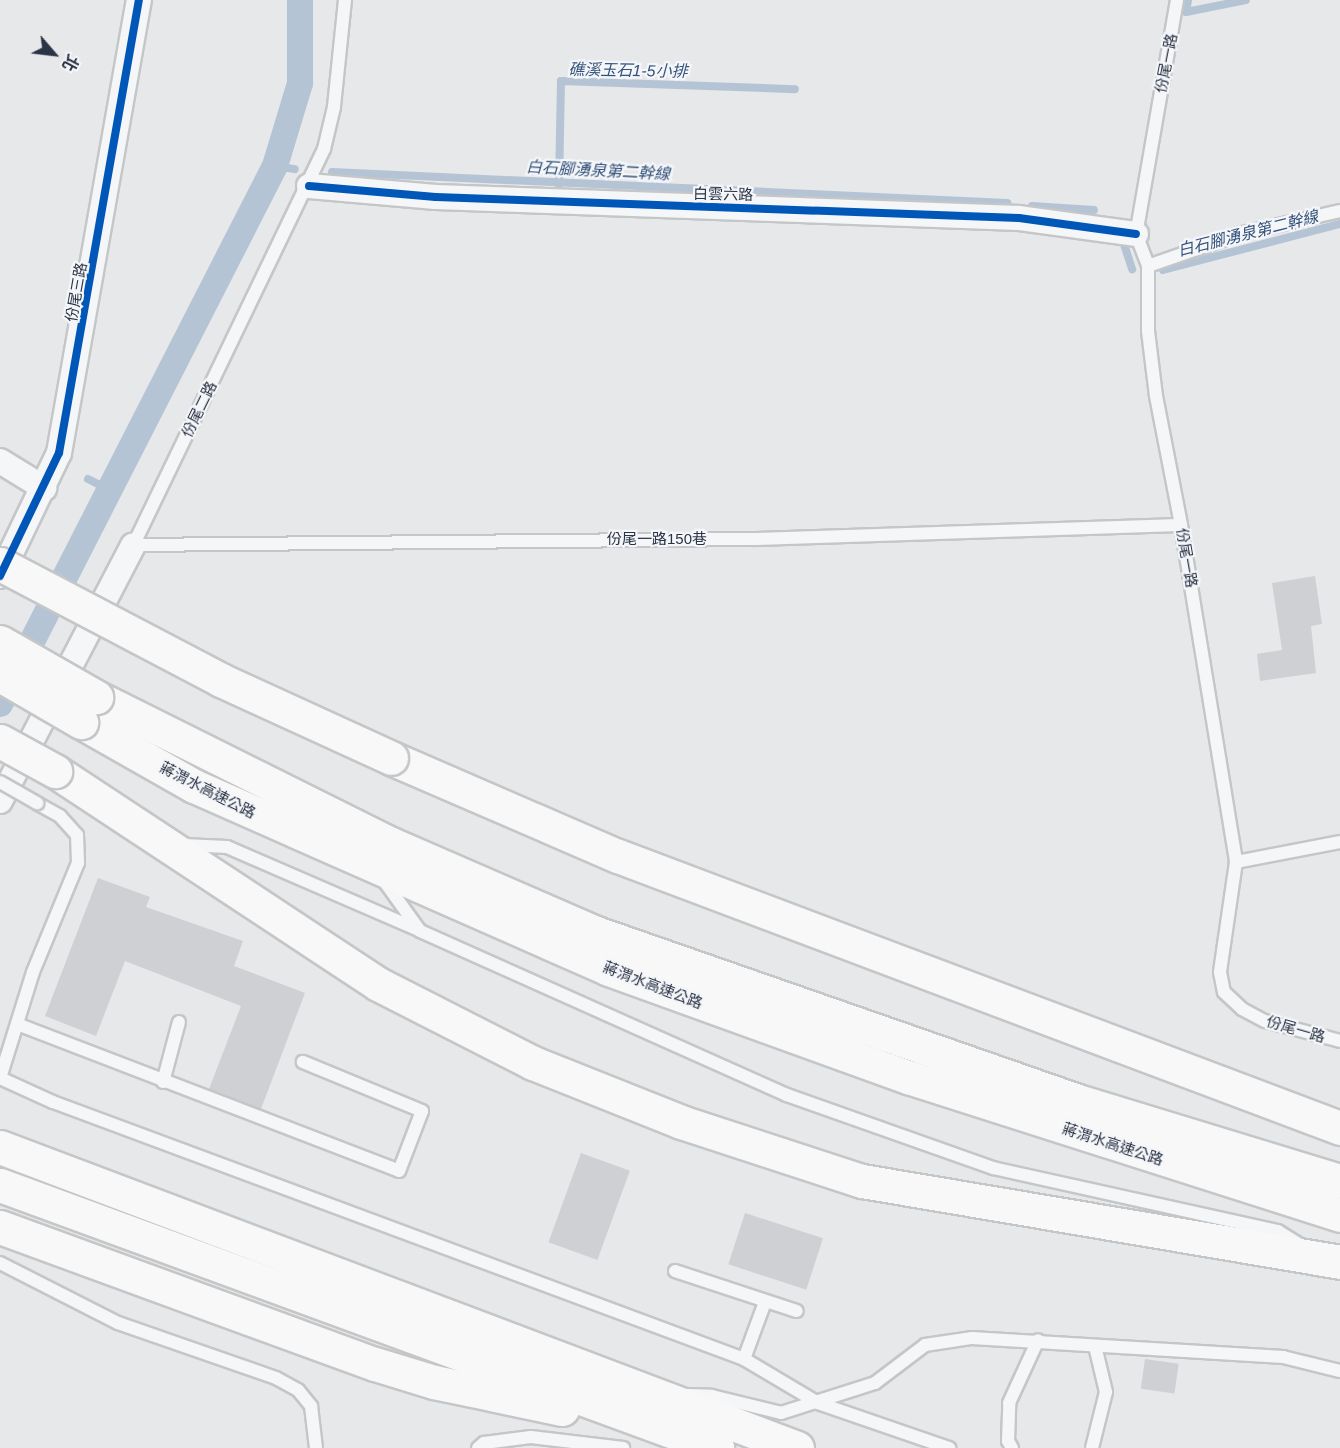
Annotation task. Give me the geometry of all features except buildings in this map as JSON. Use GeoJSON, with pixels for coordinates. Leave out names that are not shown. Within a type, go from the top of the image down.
{"type":"FeatureCollection","features":[{"type":"Feature","properties":{"kind":"highway"},"geometry":{"type":"LineString","coordinates":[[0,564],[221,680],[391,758],[618,856],[1340,1128]]}},
{"type":"Feature","properties":{"kind":"highway","name":"蔣渭水高速公路"},"geometry":{"type":"LineString","coordinates":[[0,642],[194,786],[376,870],[609,969],[754,1023],[1208,1175],[1340,1215]]}},
{"type":"Feature","properties":{"kind":"highway","name":"蔣渭水高速公路"},"geometry":{"type":"LineString","coordinates":[[0,675],[88,709],[596,933],[1078,1101],[1340,1181]]}},
{"type":"Feature","properties":{"kind":"highway"},"geometry":{"type":"LineString","coordinates":[[0,741],[55,771],[378,984],[533,1063],[681,1122],[862,1181],[1332,1261]]}},
{"type":"Feature","properties":{"kind":"highway"},"geometry":{"type":"LineString","coordinates":[[0,1147],[797,1448]]}},
{"type":"Feature","properties":{"kind":"highway"},"geometry":{"type":"LineString","coordinates":[[0,1185],[717,1448]]}},
{"type":"Feature","properties":{"kind":"highway"},"geometry":{"type":"LineString","coordinates":[[0,1227],[375,1364],[711,1448]]}},
{"type":"Feature","properties":{"kind":"street","name":"份尾三路"},"geometry":{"type":"LineString","coordinates":[[0,576],[44,488],[58,453],[70,404],[139,0]]}},
{"type":"Feature","properties":{"kind":"street","name":"白雲六路"},"geometry":{"type":"LineString","coordinates":[[309,186],[447,198],[1019,218],[1136,234]]}},
{"type":"Feature","properties":{"kind":"street"},"geometry":{"type":"LineString","coordinates":[[0,461],[44,488]]}},
{"type":"Feature","properties":{"kind":"street","name":"份尾二路"},"geometry":{"type":"LineString","coordinates":[[0,801],[133,545]]}},
{"type":"Feature","properties":{"kind":"lane","name":"份尾二路"},"geometry":{"type":"LineString","coordinates":[[133,545],[309,186],[324,149],[334,107],[345,0]]}},
{"type":"Feature","properties":{"kind":"lane","name":"份尾一路"},"geometry":{"type":"LineString","coordinates":[[1177,0],[1136,234],[1148,266],[1148,331],[1156,396],[1181,525],[1236,862],[1224,929],[1220,972],[1224,992],[1232,1002],[1265,1021],[1340,1041]]}},
{"type":"Feature","properties":{"kind":"lane"},"geometry":{"type":"LineString","coordinates":[[1148,266],[1243,233],[1340,211]]}},
{"type":"Feature","properties":{"kind":"lane","name":"份尾一路150巷"},"geometry":{"type":"LineString","coordinates":[[133,545],[755,539],[1181,525]]}},
{"type":"Feature","properties":{"kind":"lane"},"geometry":{"type":"LineString","coordinates":[[0,782],[70,825],[80,848],[78,863],[17,1024],[0,1078],[53,1102],[744,1359],[818,1403],[949,1448]]}},
{"type":"Feature","properties":{"kind":"lane"},"geometry":{"type":"LineString","coordinates":[[1236,862],[1340,842]]}},
{"type":"Feature","properties":{"kind":"lane"},"geometry":{"type":"LineString","coordinates":[[170,845],[227,847],[420,930],[738,1074],[993,1168],[1278,1231],[1332,1261]]}},
{"type":"Feature","properties":{"kind":"lane"},"geometry":{"type":"LineString","coordinates":[[376,870],[420,930]]}},
{"type":"Feature","properties":{"kind":"lane"},"geometry":{"type":"LineString","coordinates":[[163,1082],[179,1022]]}},
{"type":"Feature","properties":{"kind":"lane"},"geometry":{"type":"LineString","coordinates":[[17,1024],[399,1171],[422,1111],[303,1062]]}},
{"type":"Feature","properties":{"kind":"lane"},"geometry":{"type":"LineString","coordinates":[[0,1263],[118,1323],[276,1378],[298,1390],[311,1406],[316,1448]]}},
{"type":"Feature","properties":{"kind":"lane"},"geometry":{"type":"LineString","coordinates":[[675,1271],[796,1311]]}},
{"type":"Feature","properties":{"kind":"lane"},"geometry":{"type":"LineString","coordinates":[[744,1359],[765,1302]]}},
{"type":"Feature","properties":{"kind":"lane"},"geometry":{"type":"LineString","coordinates":[[654,1394],[712,1396],[781,1413],[875,1383],[925,1345],[972,1338],[1038,1340],[1095,1346],[1283,1358],[1340,1371]]}},
{"type":"Feature","properties":{"kind":"lane"},"geometry":{"type":"LineString","coordinates":[[1012,1448],[1008,1441],[1009,1402],[1038,1340]]}},
{"type":"Feature","properties":{"kind":"lane"},"geometry":{"type":"LineString","coordinates":[[1092,1448],[1106,1392],[1095,1346]]}},
{"type":"Feature","properties":{"kind":"lane"},"geometry":{"type":"LineString","coordinates":[[478,1448],[484,1443],[531,1437],[623,1448]]}},
{"type":"Feature","properties":{"kind":"waterway"},"geometry":{"type":"LineString","coordinates":[[0,704],[275,166],[300,83],[300,0]]}},
{"type":"Feature","properties":{"kind":"waterway"},"geometry":{"type":"LineString","coordinates":[[1188,0],[1186,12],[1246,0]]}},
{"type":"Feature","properties":{"kind":"waterway","name":"礁溪玉石1-5小排"},"geometry":{"type":"LineString","coordinates":[[559,185],[561,81],[795,89]]}},
{"type":"Feature","properties":{"kind":"waterway","name":"白石腳湧泉第二幹線"},"geometry":{"type":"LineString","coordinates":[[275,166],[295,169]]}},
{"type":"Feature","properties":{"kind":"waterway","name":"白石腳湧泉第二幹線"},"geometry":{"type":"LineString","coordinates":[[332,172],[1007,203]]}},
{"type":"Feature","properties":{"kind":"waterway","name":"白石腳湧泉第二幹線"},"geometry":{"type":"LineString","coordinates":[[1032,206],[1094,210]]}},
{"type":"Feature","properties":{"kind":"waterway","name":"白石腳湧泉第二幹線"},"geometry":{"type":"LineString","coordinates":[[1163,270],[1340,224]]}},
{"type":"Feature","properties":{"kind":"waterway","name":"白石腳湧泉第二幹線"},"geometry":{"type":"LineString","coordinates":[[1122,238],[1132,269]]}},
{"type":"Feature","properties":{"kind":"waterway"},"geometry":{"type":"LineString","coordinates":[[88,479],[110,490]]}},
{"type":"Feature","properties":{"kind":"cycle path"},"geometry":{"type":"LineString","coordinates":[[0,576],[59,453],[139,0]]}},
{"type":"Feature","properties":{"kind":"cycle path"},"geometry":{"type":"LineString","coordinates":[[309,186],[436,197],[1019,218],[1136,234]]}}]}
